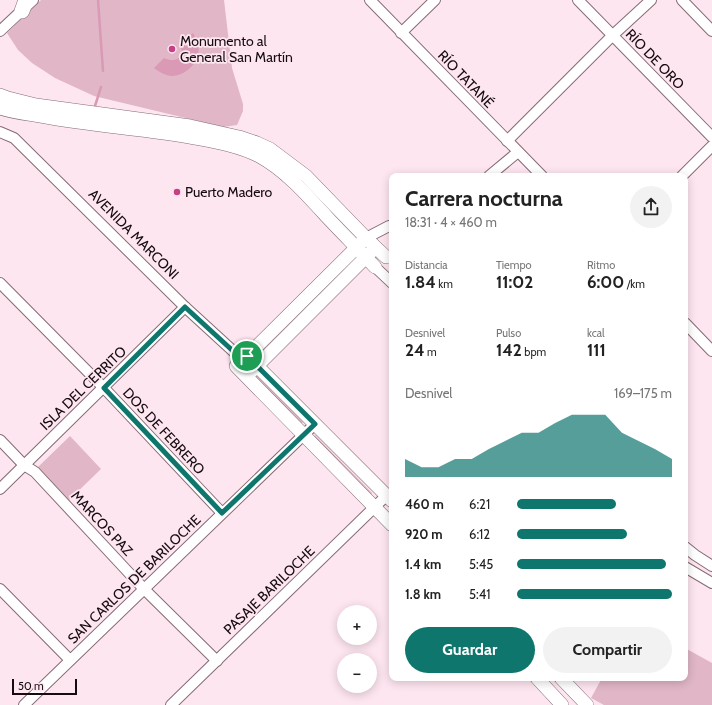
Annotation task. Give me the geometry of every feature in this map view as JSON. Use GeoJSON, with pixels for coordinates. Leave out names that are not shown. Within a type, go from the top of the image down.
{"type":"FeatureCollection","features":[{"type":"Feature","properties":{"kind":"main road"},"geometry":{"type":"LineString","coordinates":[[0,95],[36,105],[190,126],[239,137],[257,143],[270,149],[306,176],[389,260]]}},
{"type":"Feature","properties":{"kind":"main road"},"geometry":{"type":"LineString","coordinates":[[0,108],[62,120],[118,126],[186,136],[212,141],[259,156],[305,193],[356,248],[376,267]]}},
{"type":"Feature","properties":{"kind":"main road"},"geometry":{"type":"LineString","coordinates":[[366,238],[236,366],[389,522]]}},
{"type":"Feature","properties":{"kind":"main road"},"geometry":{"type":"LineString","coordinates":[[246,377],[376,247]]}},
{"type":"Feature","properties":{"kind":"main road","name":"AVENIDA MARCONI"},"geometry":{"type":"LineString","coordinates":[[247,356],[389,498]]}},
{"type":"Feature","properties":{"kind":"main road"},"geometry":{"type":"LineString","coordinates":[[540,681],[562,705]]}},
{"type":"Feature","properties":{"kind":"main road"},"geometry":{"type":"LineString","coordinates":[[552,694],[562,681]]}},
{"type":"Feature","properties":{"kind":"main road"},"geometry":{"type":"LineString","coordinates":[[566,681],[587,705]]}},
{"type":"Feature","properties":{"kind":"street"},"geometry":{"type":"LineString","coordinates":[[0,31],[24,6],[33,0]]}},
{"type":"Feature","properties":{"kind":"street","name":"RÍO TATANÉ"},"geometry":{"type":"LineString","coordinates":[[370,0],[539,173]]}},
{"type":"Feature","properties":{"kind":"street"},"geometry":{"type":"LineString","coordinates":[[401,32],[435,0]]}},
{"type":"Feature","properties":{"kind":"street","name":"RÍO DE ORO"},"geometry":{"type":"LineString","coordinates":[[578,0],[712,137]]}},
{"type":"Feature","properties":{"kind":"street"},"geometry":{"type":"LineString","coordinates":[[507,141],[613,35],[651,0]]}},
{"type":"Feature","properties":{"kind":"street"},"geometry":{"type":"LineString","coordinates":[[682,0],[712,31]]}},
{"type":"Feature","properties":{"kind":"street","name":"AVENIDA MARCONI"},"geometry":{"type":"LineString","coordinates":[[0,132],[14,138],[185,307],[233,351],[247,356]]}},
{"type":"Feature","properties":{"kind":"street"},"geometry":{"type":"LineString","coordinates":[[685,173],[712,146]]}},
{"type":"Feature","properties":{"kind":"street"},"geometry":{"type":"LineString","coordinates":[[494,173],[518,152]]}},
{"type":"Feature","properties":{"kind":"street"},"geometry":{"type":"LineString","coordinates":[[366,238],[389,226]]}},
{"type":"Feature","properties":{"kind":"street"},"geometry":{"type":"LineString","coordinates":[[376,267],[389,280]]}},
{"type":"Feature","properties":{"kind":"street","name":"DOS DE FEBRERO"},"geometry":{"type":"LineString","coordinates":[[0,283],[104,388],[222,513]]}},
{"type":"Feature","properties":{"kind":"street","name":"ISLA DEL CERRITO"},"geometry":{"type":"LineString","coordinates":[[0,489],[185,307]]}},
{"type":"Feature","properties":{"kind":"street"},"geometry":{"type":"LineString","coordinates":[[688,326],[712,351]]}},
{"type":"Feature","properties":{"kind":"street"},"geometry":{"type":"LineString","coordinates":[[233,351],[236,366]]}},
{"type":"Feature","properties":{"kind":"street","name":"SAN CARLOS DE BARILOCHE"},"geometry":{"type":"LineString","coordinates":[[24,705],[315,424]]}},
{"type":"Feature","properties":{"kind":"street","name":"MARCOS PAZ"},"geometry":{"type":"LineString","coordinates":[[0,440],[24,465],[35,472],[144,589],[216,661]]}},
{"type":"Feature","properties":{"kind":"street","name":"PASAJE BARILOCHE"},"geometry":{"type":"LineString","coordinates":[[171,705],[374,507],[389,498]]}},
{"type":"Feature","properties":{"kind":"street"},"geometry":{"type":"LineString","coordinates":[[688,549],[712,566]]}},
{"type":"Feature","properties":{"kind":"street"},"geometry":{"type":"LineString","coordinates":[[688,569],[712,583]]}},
{"type":"Feature","properties":{"kind":"street"},"geometry":{"type":"LineString","coordinates":[[0,589],[70,660]]}},
{"type":"Feature","properties":{"kind":"shaded area"},"geometry":{"type":"Polygon","coordinates":[[[41,0],[224,0],[232,68],[243,104],[243,111],[237,125],[223,127],[94,96],[55,78],[32,63],[18,50],[7,33],[41,0]]]}},
{"type":"Feature","properties":{"kind":"shaded area"},"geometry":{"type":"Polygon","coordinates":[[[193,33],[199,47],[196,60],[189,69],[183,73],[171,76],[154,68],[164,58],[173,60],[179,58],[182,52],[180,43],[193,33]]]}},
{"type":"Feature","properties":{"kind":"shaded area"},"geometry":{"type":"Polygon","coordinates":[[[256,375],[303,422],[301,424],[255,377],[256,375]]]}},
{"type":"Feature","properties":{"kind":"shaded area"},"geometry":{"type":"Polygon","coordinates":[[[315,435],[372,493],[371,495],[314,437],[315,435]]]}},
{"type":"Feature","properties":{"kind":"shaded area"},"geometry":{"type":"Polygon","coordinates":[[[70,436],[101,469],[69,500],[38,467],[70,436]]]}},
{"type":"Feature","properties":{"kind":"shaded area"},"geometry":{"type":"Polygon","coordinates":[[[688,650],[712,663],[712,705],[604,705],[591,698],[600,681],[688,681],[688,650]]]}},
{"type":"Feature","properties":{"kind":"waterway"},"geometry":{"type":"LineString","coordinates":[[98,0],[103,71]]}},
{"type":"Feature","properties":{"kind":"waterway"},"geometry":{"type":"LineString","coordinates":[[95,106],[101,87]]}},
{"type":"Feature","properties":{"kind":"place","name":"Monumento al General San Martín"},"geometry":{"type":"Point","coordinates":[172,49]}},
{"type":"Feature","properties":{"kind":"place","name":"Puerto Madero"},"geometry":{"type":"Point","coordinates":[177,192]}},
{"type":"Feature","properties":{"kind":"route"},"geometry":{"type":"LineString","coordinates":[[185,307],[233,351],[247,356],[315,424],[222,513],[104,388],[185,307]]}}]}
